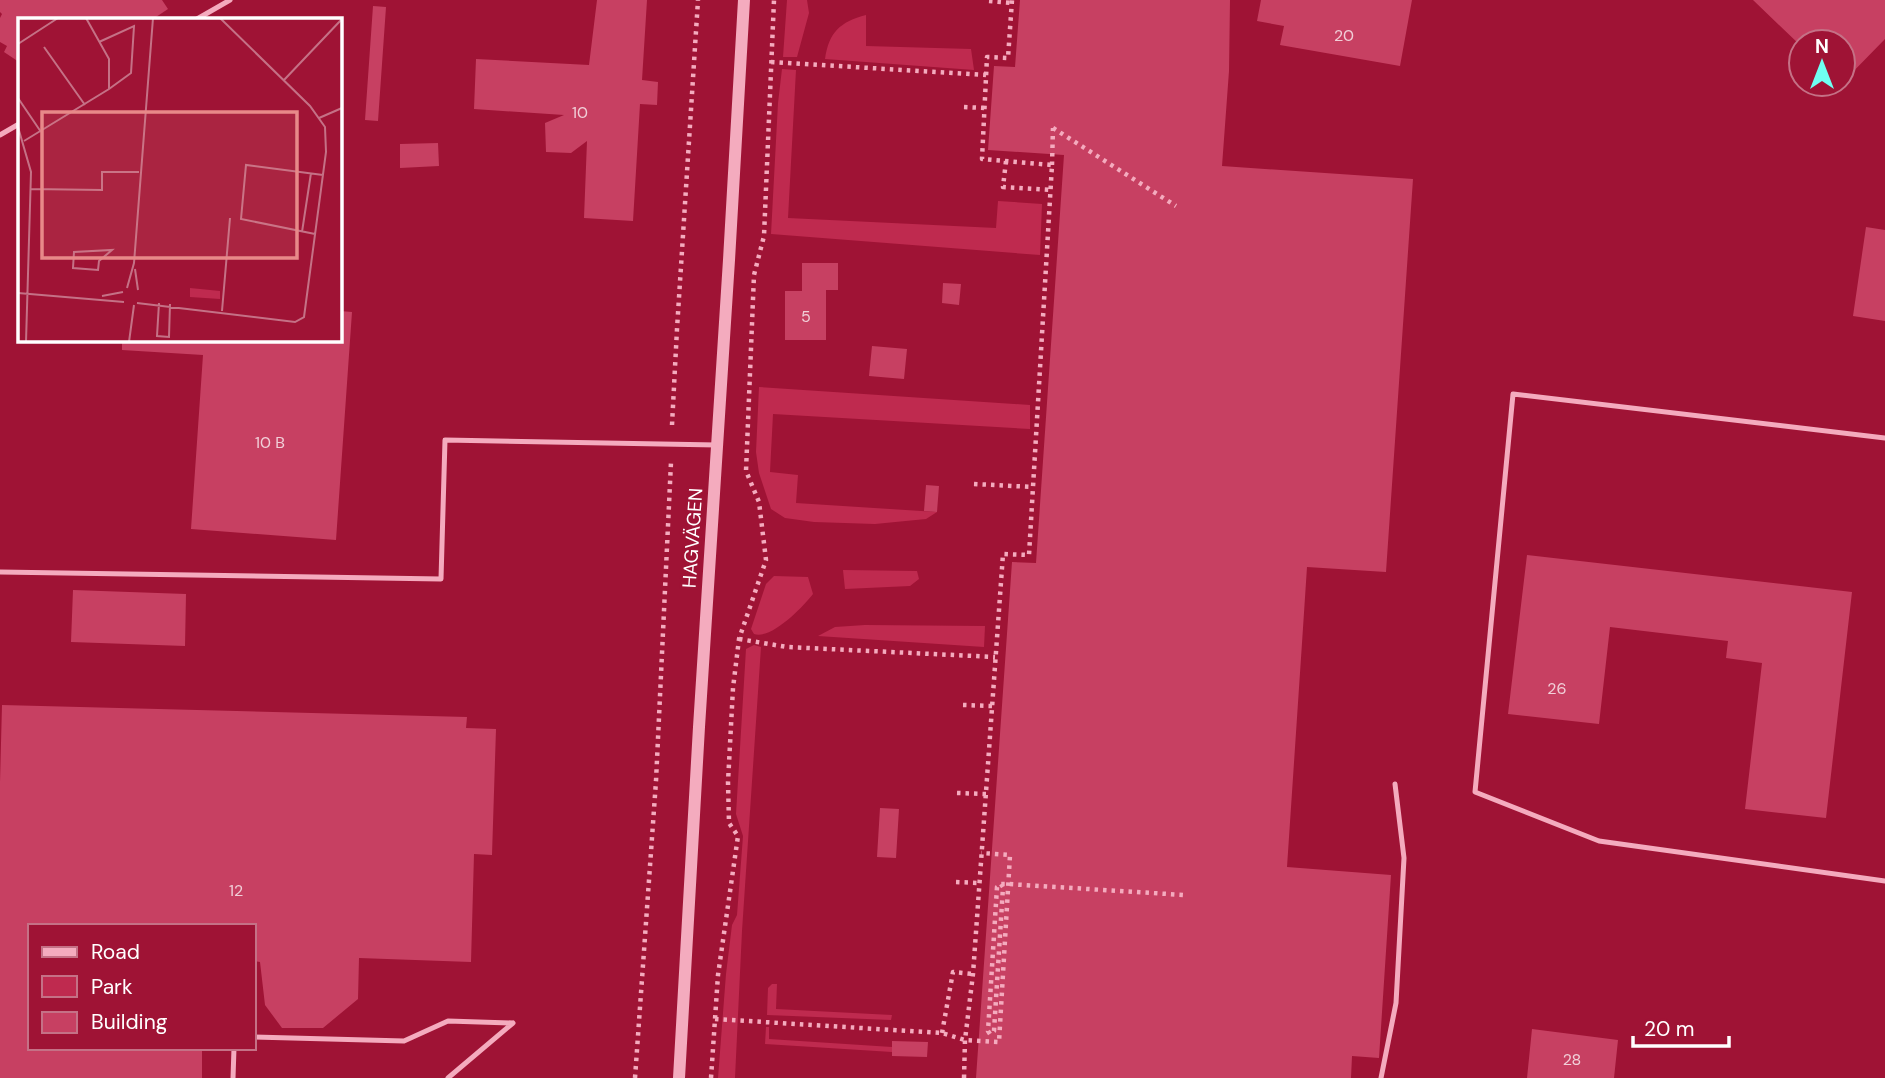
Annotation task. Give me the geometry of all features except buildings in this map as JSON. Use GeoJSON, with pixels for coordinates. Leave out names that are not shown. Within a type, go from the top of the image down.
{"type":"FeatureCollection","features":[{"type":"Feature","properties":{"kind":"street","name":"HAGVÄGEN"},"geometry":{"type":"LineString","coordinates":[[679,1078],[744,0]]}},
{"type":"Feature","properties":{"kind":"lane"},"geometry":{"type":"LineString","coordinates":[[199,18],[230,0]]}},
{"type":"Feature","properties":{"kind":"lane"},"geometry":{"type":"LineString","coordinates":[[0,135],[18,125]]}},
{"type":"Feature","properties":{"kind":"lane"},"geometry":{"type":"LineString","coordinates":[[1885,438],[1513,394],[1475,792],[1599,841],[1885,881]]}},
{"type":"Feature","properties":{"kind":"lane"},"geometry":{"type":"LineString","coordinates":[[0,572],[441,579],[445,440],[717,445]]}},
{"type":"Feature","properties":{"kind":"lane"},"geometry":{"type":"LineString","coordinates":[[1381,1078],[1396,1003],[1404,858],[1395,784]]}},
{"type":"Feature","properties":{"kind":"lane"},"geometry":{"type":"LineString","coordinates":[[256,1037],[404,1041],[448,1021],[513,1023],[447,1078]]}},
{"type":"Feature","properties":{"kind":"lane"},"geometry":{"type":"LineString","coordinates":[[233,1078],[234,1050]]}},
{"type":"Feature","properties":{"kind":"path"},"geometry":{"type":"LineString","coordinates":[[635,1078],[656,781],[677,317],[698,0]]}},
{"type":"Feature","properties":{"kind":"path"},"geometry":{"type":"LineString","coordinates":[[711,1078],[718,975],[738,836],[729,823],[733,688],[739,639],[765,560],[760,502],[746,471],[754,275],[764,236],[774,0]]}},
{"type":"Feature","properties":{"kind":"path"},"geometry":{"type":"LineString","coordinates":[[989,1],[1012,1],[1008,58],[987,57],[982,159],[1052,165]]}},
{"type":"Feature","properties":{"kind":"path"},"geometry":{"type":"LineString","coordinates":[[771,62],[986,75]]}},
{"type":"Feature","properties":{"kind":"path"},"geometry":{"type":"LineString","coordinates":[[964,107],[985,108]]}},
{"type":"Feature","properties":{"kind":"path"},"geometry":{"type":"LineString","coordinates":[[964,1078],[1003,554],[1029,555],[1053,128],[1176,206]]}},
{"type":"Feature","properties":{"kind":"path"},"geometry":{"type":"LineString","coordinates":[[1006,161],[1003,187],[1051,190]]}},
{"type":"Feature","properties":{"kind":"path"},"geometry":{"type":"LineString","coordinates":[[974,484],[1033,487]]}},
{"type":"Feature","properties":{"kind":"path"},"geometry":{"type":"LineString","coordinates":[[739,639],[787,647],[995,657]]}},
{"type":"Feature","properties":{"kind":"path"},"geometry":{"type":"LineString","coordinates":[[963,705],[992,706]]}},
{"type":"Feature","properties":{"kind":"path"},"geometry":{"type":"LineString","coordinates":[[957,793],[986,794]]}},
{"type":"Feature","properties":{"kind":"path"},"geometry":{"type":"LineString","coordinates":[[715,1019],[942,1033],[965,1040],[999,1042],[1010,855],[981,853]]}},
{"type":"Feature","properties":{"kind":"path"},"geometry":{"type":"LineString","coordinates":[[956,882],[979,883]]}},
{"type":"Feature","properties":{"kind":"path"},"geometry":{"type":"LineString","coordinates":[[999,1035],[990,1034],[994,1031],[1003,887],[1001,884],[1184,895]]}},
{"type":"Feature","properties":{"kind":"path"},"geometry":{"type":"LineString","coordinates":[[942,1033],[953,972],[973,974]]}},
{"type":"Feature","properties":{"kind":"green space"},"geometry":{"type":"Polygon","coordinates":[[[787,0],[807,0],[809,13],[797,57],[783,57],[787,0]]]}},
{"type":"Feature","properties":{"kind":"green space"},"geometry":{"type":"Polygon","coordinates":[[[866,15],[866,46],[971,49],[974,70],[825,59],[829,42],[837,30],[849,21],[866,15]]]}},
{"type":"Feature","properties":{"kind":"green space"},"geometry":{"type":"Polygon","coordinates":[[[782,69],[796,70],[788,218],[996,228],[998,201],[1042,204],[1040,255],[771,234],[782,69]]]}},
{"type":"Feature","properties":{"kind":"green space"},"geometry":{"type":"Polygon","coordinates":[[[759,387],[1030,405],[1030,429],[773,414],[770,472],[798,475],[796,503],[937,512],[926,519],[875,524],[785,518],[771,509],[759,473],[756,452],[759,387]]]}},
{"type":"Feature","properties":{"kind":"green space"},"geometry":{"type":"Polygon","coordinates":[[[843,570],[917,571],[919,579],[910,586],[845,589],[843,570]]]}},
{"type":"Feature","properties":{"kind":"green space"},"geometry":{"type":"Polygon","coordinates":[[[774,576],[808,577],[813,594],[778,627],[761,635],[754,634],[751,629],[766,584],[774,576]]]}},
{"type":"Feature","properties":{"kind":"green space"},"geometry":{"type":"Polygon","coordinates":[[[985,626],[984,647],[818,636],[835,627],[985,626]]]}},
{"type":"Feature","properties":{"kind":"green space"},"geometry":{"type":"Polygon","coordinates":[[[754,645],[761,647],[735,1078],[718,1078],[726,974],[732,925],[737,915],[743,836],[736,814],[746,649],[754,645]]]}},
{"type":"Feature","properties":{"kind":"green space"},"geometry":{"type":"Polygon","coordinates":[[[777,984],[776,1009],[892,1015],[891,1020],[767,1015],[768,988],[777,984]]]}},
{"type":"Feature","properties":{"kind":"green space"},"geometry":{"type":"Polygon","coordinates":[[[766,1027],[769,1027],[769,1039],[892,1047],[892,1052],[765,1044],[766,1027]]]}}]}
